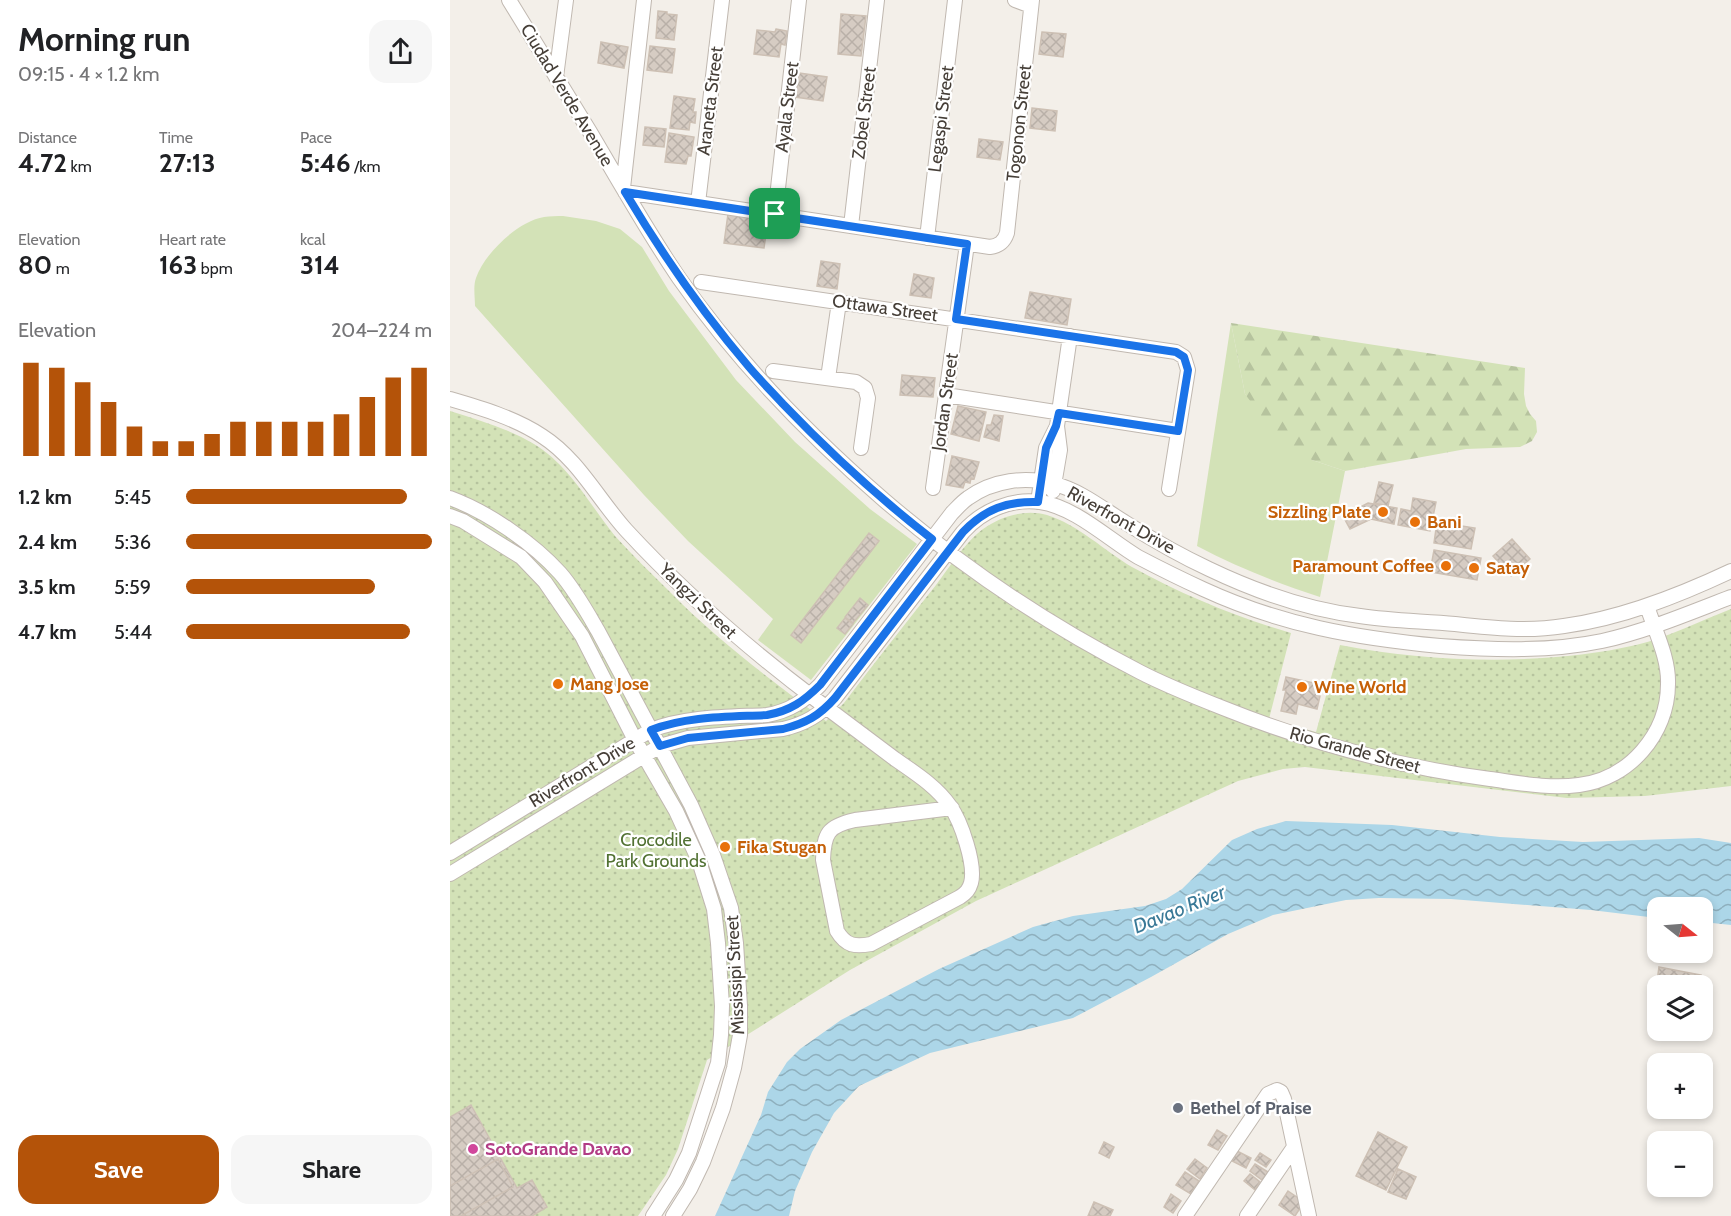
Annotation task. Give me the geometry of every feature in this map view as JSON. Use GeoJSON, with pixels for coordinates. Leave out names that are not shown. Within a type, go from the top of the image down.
{"type":"FeatureCollection","features":[{"type":"Feature","properties":{"kind":"street","name":"Ciudad Verde Avenue"},"geometry":{"type":"LineString","coordinates":[[509,0],[649,232],[681,281],[749,368],[803,425],[883,499],[932,539]]}},
{"type":"Feature","properties":{"kind":"street"},"geometry":{"type":"LineString","coordinates":[[556,77],[566,0]]}},
{"type":"Feature","properties":{"kind":"street"},"geometry":{"type":"LineString","coordinates":[[644,0],[624,190],[967,244]]}},
{"type":"Feature","properties":{"kind":"street","name":"Araneta Street"},"geometry":{"type":"LineString","coordinates":[[698,203],[722,0]]}},
{"type":"Feature","properties":{"kind":"street","name":"Ayala Street"},"geometry":{"type":"LineString","coordinates":[[775,214],[800,0]]}},
{"type":"Feature","properties":{"kind":"street","name":"Zobel Street"},"geometry":{"type":"LineString","coordinates":[[851,226],[877,0]]}},
{"type":"Feature","properties":{"kind":"street","name":"Legaspi Street"},"geometry":{"type":"LineString","coordinates":[[927,238],[954,0]]}},
{"type":"Feature","properties":{"kind":"street"},"geometry":{"type":"LineString","coordinates":[[1015,0],[1032,3]]}},
{"type":"Feature","properties":{"kind":"street","name":"Togonon Street"},"geometry":{"type":"LineString","coordinates":[[967,244],[990,247],[1001,244],[1007,233],[1032,3]]}},
{"type":"Feature","properties":{"kind":"street","name":"Jordan Street"},"geometry":{"type":"LineString","coordinates":[[933,488],[967,244]]}},
{"type":"Feature","properties":{"kind":"street","name":"Ottawa Street"},"geometry":{"type":"LineString","coordinates":[[701,282],[1172,350],[1181,354],[1188,370],[1169,489]]}},
{"type":"Feature","properties":{"kind":"street"},"geometry":{"type":"LineString","coordinates":[[828,378],[839,302]]}},
{"type":"Feature","properties":{"kind":"street"},"geometry":{"type":"LineString","coordinates":[[1045,503],[1048,483],[1060,450],[1058,419],[1070,336]]}},
{"type":"Feature","properties":{"kind":"street"},"geometry":{"type":"LineString","coordinates":[[773,370],[856,382],[865,388],[867,398],[861,447]]}},
{"type":"Feature","properties":{"kind":"street"},"geometry":{"type":"LineString","coordinates":[[946,395],[1058,419],[1178,431]]}},
{"type":"Feature","properties":{"kind":"street","name":"Yangzi Street"},"geometry":{"type":"LineString","coordinates":[[450,399],[516,422],[542,435],[581,472],[625,529],[679,584],[742,642],[826,708],[932,786],[952,808],[968,849],[972,879],[967,892],[871,944],[851,945],[842,940],[837,931],[823,860],[827,835],[832,827],[839,823],[864,819],[952,808]]}},
{"type":"Feature","properties":{"kind":"street","name":"Riverfront Drive"},"geometry":{"type":"LineString","coordinates":[[450,853],[651,730],[682,721],[778,713],[800,703],[820,685],[952,513],[968,498],[987,487],[1006,482],[1026,480],[1048,483],[1083,496],[1143,534],[1209,569],[1256,588],[1312,606],[1359,616],[1491,629],[1565,626],[1647,606],[1731,571]]}},
{"type":"Feature","properties":{"kind":"street","name":"Mississipi Street"},"geometry":{"type":"LineString","coordinates":[[450,498],[468,505],[501,525],[529,545],[561,574],[598,632],[691,805],[713,855],[731,908],[740,1006],[740,1035],[736,1057],[723,1108],[699,1171],[673,1216]]}},
{"type":"Feature","properties":{"kind":"street","name":"Riverfront Drive"},"geometry":{"type":"LineString","coordinates":[[450,874],[660,746],[688,738],[783,729],[815,717],[826,708],[974,521],[993,509],[1022,502],[1045,503],[1076,516],[1138,556],[1203,589],[1250,609],[1307,627],[1359,637],[1488,650],[1553,648],[1602,641],[1654,627],[1731,597]]}},
{"type":"Feature","properties":{"kind":"street","name":"Mississipi Street"},"geometry":{"type":"LineString","coordinates":[[450,516],[463,521],[521,557],[544,582],[582,636],[635,740],[676,811],[699,861],[714,909],[722,1006],[718,1063],[689,1153],[676,1180],[653,1216]]}},
{"type":"Feature","properties":{"kind":"street","name":"Rio Grande Street"},"geometry":{"type":"LineString","coordinates":[[932,539],[1026,608],[1087,643],[1142,673],[1270,727],[1386,760],[1460,775],[1534,785],[1582,785],[1605,779],[1622,770],[1649,745],[1664,714],[1669,682],[1665,660],[1647,606]]}},
{"type":"Feature","properties":{"kind":"street"},"geometry":{"type":"LineString","coordinates":[[1488,650],[1491,629]]}},
{"type":"Feature","properties":{"kind":"street"},"geometry":{"type":"LineString","coordinates":[[1185,1216],[1268,1094],[1274,1090],[1279,1091],[1284,1099],[1308,1216]]}},
{"type":"Feature","properties":{"kind":"street"},"geometry":{"type":"LineString","coordinates":[[1247,1216],[1294,1147]]}},
{"type":"Feature","properties":{"kind":"green space"},"geometry":{"type":"Polygon","coordinates":[[[563,216],[596,221],[620,229],[642,247],[669,291],[736,380],[795,442],[870,509],[917,544],[811,680],[758,640],[773,619],[688,541],[644,495],[475,306],[476,278],[494,249],[513,232],[534,220],[563,216]]]}},
{"type":"Feature","properties":{"kind":"green space"},"geometry":{"type":"Polygon","coordinates":[[[1231,323],[1245,394],[1312,460],[1345,471],[1320,597],[1257,574],[1197,546],[1231,323]]]}},
{"type":"Feature","properties":{"kind":"green space"},"geometry":{"type":"Polygon","coordinates":[[[1231,323],[1525,368],[1526,406],[1536,421],[1537,432],[1532,441],[1520,447],[1466,449],[1345,471],[1312,460],[1280,441],[1245,394],[1231,323]]]}},
{"type":"Feature","properties":{"kind":"green space","name":"Crocodile Park Grounds"},"geometry":{"type":"Polygon","coordinates":[[[450,411],[494,425],[534,444],[547,453],[578,486],[615,536],[687,609],[745,659],[826,721],[844,703],[970,540],[990,524],[1005,517],[1022,513],[1039,513],[1058,519],[1080,531],[1132,567],[1171,587],[1230,612],[1291,633],[1269,719],[1316,732],[1340,645],[1412,656],[1488,660],[1564,656],[1601,652],[1648,642],[1731,609],[1731,786],[1645,796],[1567,798],[1305,767],[1283,769],[1238,781],[976,901],[850,970],[707,1060],[678,1149],[666,1175],[638,1216],[532,1216],[547,1207],[532,1180],[517,1188],[472,1106],[450,1117],[450,411]]]}},
{"type":"Feature","properties":{"kind":"water","name":"Davao River"},"geometry":{"type":"Polygon","coordinates":[[[1286,821],[1392,825],[1500,837],[1583,842],[1699,838],[1731,843],[1731,925],[1713,923],[1713,897],[1647,897],[1647,917],[1451,899],[1379,898],[1346,900],[1273,915],[1228,934],[1073,1018],[930,1053],[859,1086],[834,1113],[812,1152],[795,1191],[789,1216],[715,1216],[761,1115],[768,1092],[787,1062],[800,1049],[841,1020],[939,969],[1033,927],[1073,916],[1145,906],[1166,899],[1182,889],[1232,840],[1257,829],[1286,821]]]}},
{"type":"Feature","properties":{"kind":"building"},"geometry":{"type":"Polygon","coordinates":[[[658,11],[677,15],[674,40],[656,38],[658,11]]]}},
{"type":"Feature","properties":{"kind":"building"},"geometry":{"type":"Polygon","coordinates":[[[841,14],[866,16],[861,56],[838,54],[841,14]]]}},
{"type":"Feature","properties":{"kind":"building"},"geometry":{"type":"Polygon","coordinates":[[[776,29],[787,31],[785,45],[781,44],[779,57],[754,54],[757,30],[775,32],[776,29]]]}},
{"type":"Feature","properties":{"kind":"building"},"geometry":{"type":"Polygon","coordinates":[[[1042,32],[1066,34],[1063,57],[1039,54],[1042,32]]]}},
{"type":"Feature","properties":{"kind":"building"},"geometry":{"type":"Polygon","coordinates":[[[601,42],[628,47],[624,68],[598,63],[601,42]]]}},
{"type":"Feature","properties":{"kind":"building"},"geometry":{"type":"Polygon","coordinates":[[[650,46],[675,49],[672,73],[647,70],[650,46]]]}},
{"type":"Feature","properties":{"kind":"building"},"geometry":{"type":"Polygon","coordinates":[[[799,73],[827,77],[823,101],[795,97],[799,73]]]}},
{"type":"Feature","properties":{"kind":"building"},"geometry":{"type":"Polygon","coordinates":[[[674,96],[695,99],[693,112],[696,112],[695,123],[690,122],[689,130],[670,128],[674,96]]]}},
{"type":"Feature","properties":{"kind":"building"},"geometry":{"type":"Polygon","coordinates":[[[1032,108],[1057,111],[1055,131],[1030,128],[1032,108]]]}},
{"type":"Feature","properties":{"kind":"building"},"geometry":{"type":"Polygon","coordinates":[[[645,127],[666,129],[664,147],[643,145],[645,127]]]}},
{"type":"Feature","properties":{"kind":"building"},"geometry":{"type":"Polygon","coordinates":[[[669,133],[694,137],[691,156],[688,156],[686,164],[665,162],[669,133]]]}},
{"type":"Feature","properties":{"kind":"building"},"geometry":{"type":"Polygon","coordinates":[[[979,139],[1003,142],[1000,160],[977,157],[979,139]]]}},
{"type":"Feature","properties":{"kind":"building"},"geometry":{"type":"Polygon","coordinates":[[[728,214],[768,219],[764,248],[724,243],[728,214]]]}},
{"type":"Feature","properties":{"kind":"building"},"geometry":{"type":"Polygon","coordinates":[[[821,261],[840,264],[837,289],[817,286],[821,261]]]}},
{"type":"Feature","properties":{"kind":"building"},"geometry":{"type":"Polygon","coordinates":[[[914,274],[934,278],[931,298],[910,295],[914,274]]]}},
{"type":"Feature","properties":{"kind":"building"},"geometry":{"type":"Polygon","coordinates":[[[1030,292],[1071,299],[1067,325],[1025,318],[1030,292]]]}},
{"type":"Feature","properties":{"kind":"building"},"geometry":{"type":"Polygon","coordinates":[[[902,375],[935,378],[933,397],[900,395],[902,375]]]}},
{"type":"Feature","properties":{"kind":"building"},"geometry":{"type":"Polygon","coordinates":[[[958,406],[986,412],[979,441],[951,434],[958,406]]]}},
{"type":"Feature","properties":{"kind":"building"},"geometry":{"type":"Polygon","coordinates":[[[994,415],[1003,416],[999,441],[984,437],[987,425],[991,425],[994,415]]]}},
{"type":"Feature","properties":{"kind":"building"},"geometry":{"type":"Polygon","coordinates":[[[952,456],[979,462],[974,479],[971,478],[970,483],[965,482],[963,488],[946,485],[952,456]]]}},
{"type":"Feature","properties":{"kind":"building"},"geometry":{"type":"Polygon","coordinates":[[[1379,482],[1393,485],[1388,506],[1374,503],[1379,482]]]}},
{"type":"Feature","properties":{"kind":"building"},"geometry":{"type":"Polygon","coordinates":[[[1413,498],[1436,502],[1430,531],[1398,525],[1401,509],[1411,511],[1413,498]]]}},
{"type":"Feature","properties":{"kind":"building"},"geometry":{"type":"Polygon","coordinates":[[[1368,503],[1397,508],[1394,524],[1371,519],[1350,529],[1343,516],[1368,503]]]}},
{"type":"Feature","properties":{"kind":"building"},"geometry":{"type":"Polygon","coordinates":[[[1437,522],[1475,528],[1471,549],[1434,543],[1437,522]]]}},
{"type":"Feature","properties":{"kind":"building"},"geometry":{"type":"Polygon","coordinates":[[[869,533],[879,541],[801,643],[791,635],[869,533]]]}},
{"type":"Feature","properties":{"kind":"building"},"geometry":{"type":"Polygon","coordinates":[[[1512,539],[1530,559],[1511,576],[1493,556],[1512,539]]]}},
{"type":"Feature","properties":{"kind":"building"},"geometry":{"type":"Polygon","coordinates":[[[1434,550],[1481,558],[1477,580],[1430,572],[1434,550]]]}},
{"type":"Feature","properties":{"kind":"building"},"geometry":{"type":"Polygon","coordinates":[[[860,598],[868,605],[853,623],[845,617],[860,598]]]}},
{"type":"Feature","properties":{"kind":"building"},"geometry":{"type":"Polygon","coordinates":[[[845,618],[853,624],[845,634],[837,628],[845,618]]]}},
{"type":"Feature","properties":{"kind":"building"},"geometry":{"type":"Polygon","coordinates":[[[1286,677],[1319,684],[1317,695],[1320,696],[1317,709],[1298,704],[1296,714],[1281,711],[1286,690],[1283,690],[1286,677]]]}},
{"type":"Feature","properties":{"kind":"building"},"geometry":{"type":"Polygon","coordinates":[[[1659,967],[1701,975],[1658,975],[1659,967]]]}},
{"type":"Feature","properties":{"kind":"building","name":"SotoGrande Davao"},"geometry":{"type":"Polygon","coordinates":[[[471,1105],[517,1188],[532,1180],[547,1207],[532,1216],[450,1216],[450,1117],[471,1105]]]}},
{"type":"Feature","properties":{"kind":"building"},"geometry":{"type":"Polygon","coordinates":[[[1217,1130],[1227,1136],[1218,1150],[1208,1145],[1217,1130]]]}},
{"type":"Feature","properties":{"kind":"building"},"geometry":{"type":"Polygon","coordinates":[[[1378,1132],[1407,1147],[1386,1190],[1356,1176],[1378,1132]]]}},
{"type":"Feature","properties":{"kind":"building"},"geometry":{"type":"Polygon","coordinates":[[[1104,1142],[1114,1147],[1109,1158],[1099,1153],[1104,1142]]]}},
{"type":"Feature","properties":{"kind":"building"},"geometry":{"type":"Polygon","coordinates":[[[1237,1151],[1251,1158],[1246,1168],[1232,1161],[1237,1151]]]}},
{"type":"Feature","properties":{"kind":"building"},"geometry":{"type":"Polygon","coordinates":[[[1260,1153],[1271,1160],[1266,1167],[1255,1160],[1260,1153]]]}},
{"type":"Feature","properties":{"kind":"building"},"geometry":{"type":"Polygon","coordinates":[[[498,1159],[513,1187],[461,1216],[450,1216],[450,1186],[498,1159]]]}},
{"type":"Feature","properties":{"kind":"building"},"geometry":{"type":"Polygon","coordinates":[[[1195,1159],[1207,1168],[1200,1179],[1187,1169],[1195,1159]]]}},
{"type":"Feature","properties":{"kind":"building"},"geometry":{"type":"Polygon","coordinates":[[[1255,1164],[1268,1172],[1262,1180],[1250,1171],[1255,1164]]]}},
{"type":"Feature","properties":{"kind":"building"},"geometry":{"type":"Polygon","coordinates":[[[1398,1169],[1416,1177],[1406,1199],[1388,1192],[1398,1169]]]}},
{"type":"Feature","properties":{"kind":"building"},"geometry":{"type":"Polygon","coordinates":[[[1185,1172],[1199,1181],[1191,1194],[1176,1185],[1185,1172]]]}},
{"type":"Feature","properties":{"kind":"building"},"geometry":{"type":"Polygon","coordinates":[[[1250,1174],[1260,1182],[1255,1190],[1244,1181],[1250,1174]]]}},
{"type":"Feature","properties":{"kind":"building"},"geometry":{"type":"Polygon","coordinates":[[[1288,1191],[1304,1202],[1295,1216],[1279,1205],[1288,1191]]]}},
{"type":"Feature","properties":{"kind":"building"},"geometry":{"type":"Polygon","coordinates":[[[1171,1194],[1181,1201],[1173,1213],[1164,1207],[1171,1194]]]}},
{"type":"Feature","properties":{"kind":"building"},"geometry":{"type":"Polygon","coordinates":[[[1094,1202],[1113,1210],[1110,1216],[1088,1216],[1094,1202]]]}},
{"type":"Feature","properties":{"kind":"place","name":"Sizzling Plate"},"geometry":{"type":"Point","coordinates":[1383,512]}},
{"type":"Feature","properties":{"kind":"place","name":"Bani"},"geometry":{"type":"Point","coordinates":[1415,522]}},
{"type":"Feature","properties":{"kind":"place","name":"Paramount Coffee"},"geometry":{"type":"Point","coordinates":[1446,566]}},
{"type":"Feature","properties":{"kind":"place","name":"Satay"},"geometry":{"type":"Point","coordinates":[1474,568]}},
{"type":"Feature","properties":{"kind":"place","name":"Mang Jose"},"geometry":{"type":"Point","coordinates":[558,684]}},
{"type":"Feature","properties":{"kind":"place","name":"Wine World"},"geometry":{"type":"Point","coordinates":[1302,687]}},
{"type":"Feature","properties":{"kind":"place","name":"Fika Stugan"},"geometry":{"type":"Point","coordinates":[725,847]}},
{"type":"Feature","properties":{"kind":"place","name":"Bethel of Praise"},"geometry":{"type":"Point","coordinates":[1178,1108]}},
{"type":"Feature","properties":{"kind":"place","name":"SotoGrande Davao"},"geometry":{"type":"Point","coordinates":[473,1149]}},
{"type":"Feature","properties":{"kind":"route"},"geometry":{"type":"LineString","coordinates":[[625,192],[775,214],[967,244],[956,319],[1172,350],[1181,354],[1188,370],[1178,431],[1059,413],[1046,448],[1038,502],[1007,504],[993,509],[974,521],[826,708],[805,722],[783,729],[688,738],[660,746],[651,730],[668,724],[688,720],[767,715],[778,713],[800,703],[820,685],[932,539],[883,499],[803,425],[749,368],[681,281],[625,192]]}}]}
